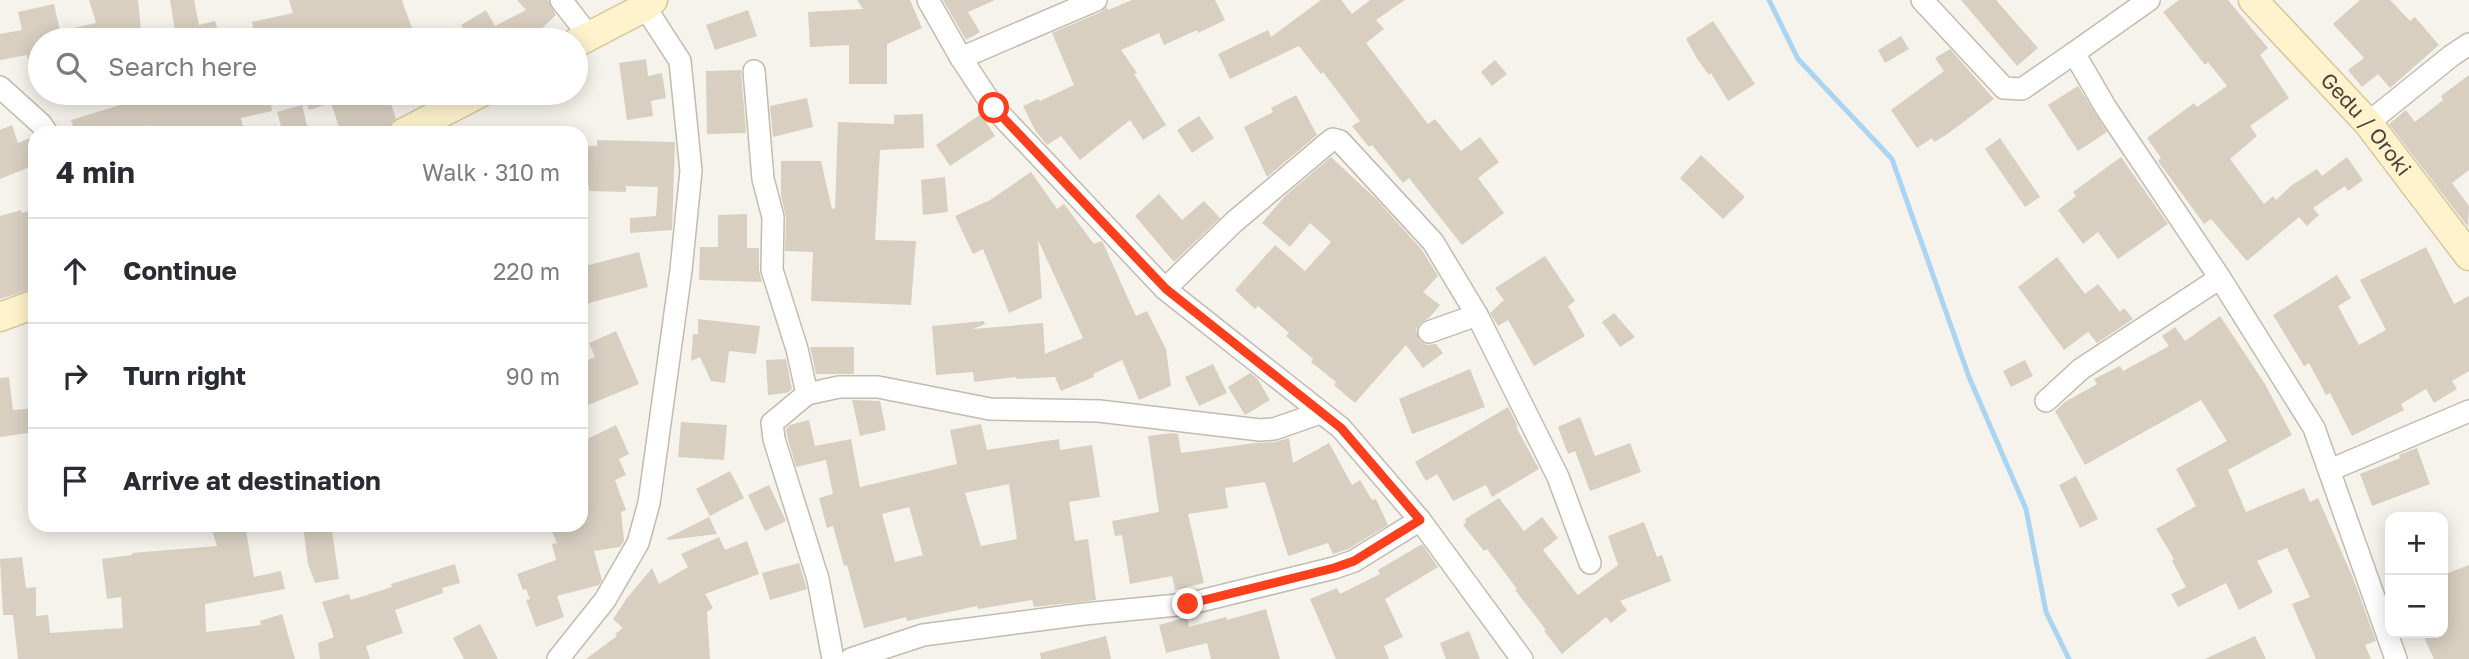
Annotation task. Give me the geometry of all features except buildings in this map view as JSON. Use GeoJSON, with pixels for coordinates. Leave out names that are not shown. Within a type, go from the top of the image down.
{"type":"FeatureCollection","features":[{"type":"Feature","properties":{"kind":"street"},"geometry":{"type":"LineString","coordinates":[[561,0],[576,28]]}},
{"type":"Feature","properties":{"kind":"street"},"geometry":{"type":"LineString","coordinates":[[928,0],[994,108],[1166,289],[1341,428],[1420,520],[1522,659]]}},
{"type":"Feature","properties":{"kind":"street"},"geometry":{"type":"LineString","coordinates":[[961,58],[1096,0]]}},
{"type":"Feature","properties":{"kind":"street"},"geometry":{"type":"LineString","coordinates":[[1922,0],[2004,88],[2022,89],[2149,0]]}},
{"type":"Feature","properties":{"kind":"street","name":"Gedu / Oroki"},"geometry":{"type":"LineString","coordinates":[[2253,0],[2368,123],[2469,256]]}},
{"type":"Feature","properties":{"kind":"street"},"geometry":{"type":"LineString","coordinates":[[558,659],[605,600],[638,543],[649,503],[681,270],[691,171],[680,61],[649,3],[588,37]]}},
{"type":"Feature","properties":{"kind":"street"},"geometry":{"type":"LineString","coordinates":[[2368,123],[2469,44]]}},
{"type":"Feature","properties":{"kind":"street"},"geometry":{"type":"LineString","coordinates":[[2074,53],[2106,108],[2220,278],[2314,428],[2396,659]]}},
{"type":"Feature","properties":{"kind":"street"},"geometry":{"type":"LineString","coordinates":[[754,71],[763,179],[773,217],[772,270],[797,349],[807,394]]}},
{"type":"Feature","properties":{"kind":"street"},"geometry":{"type":"LineString","coordinates":[[0,87],[42,126]]}},
{"type":"Feature","properties":{"kind":"street"},"geometry":{"type":"LineString","coordinates":[[416,126],[457,105]]}},
{"type":"Feature","properties":{"kind":"street"},"geometry":{"type":"LineString","coordinates":[[1166,289],[1234,222],[1333,139],[1343,144],[1433,242],[1476,315],[1558,477],[1590,563]]}},
{"type":"Feature","properties":{"kind":"street"},"geometry":{"type":"LineString","coordinates":[[2046,401],[2081,369],[2220,278]]}},
{"type":"Feature","properties":{"kind":"street"},"geometry":{"type":"LineString","coordinates":[[0,317],[28,307]]}},
{"type":"Feature","properties":{"kind":"street"},"geometry":{"type":"LineString","coordinates":[[1429,332],[1476,315]]}},
{"type":"Feature","properties":{"kind":"street"},"geometry":{"type":"LineString","coordinates":[[833,659],[818,579],[774,439],[772,423],[807,394],[839,387],[878,387],[990,409],[1099,411],[1260,430],[1274,429],[1320,413]]}},
{"type":"Feature","properties":{"kind":"street"},"geometry":{"type":"LineString","coordinates":[[2330,470],[2469,411]]}},
{"type":"Feature","properties":{"kind":"street"},"geometry":{"type":"LineString","coordinates":[[851,659],[923,635],[1084,614],[1188,604],[1354,561],[1420,520]]}},
{"type":"Feature","properties":{"kind":"waterway"},"geometry":{"type":"LineString","coordinates":[[1769,0],[1798,59],[1892,159],[1969,377],[2026,509],[2046,612],[2069,659]]}},
{"type":"Feature","properties":{"kind":"route"},"geometry":{"type":"LineString","coordinates":[[994,108],[1166,289],[1341,428],[1420,520],[1354,561],[1188,604]]}}]}
